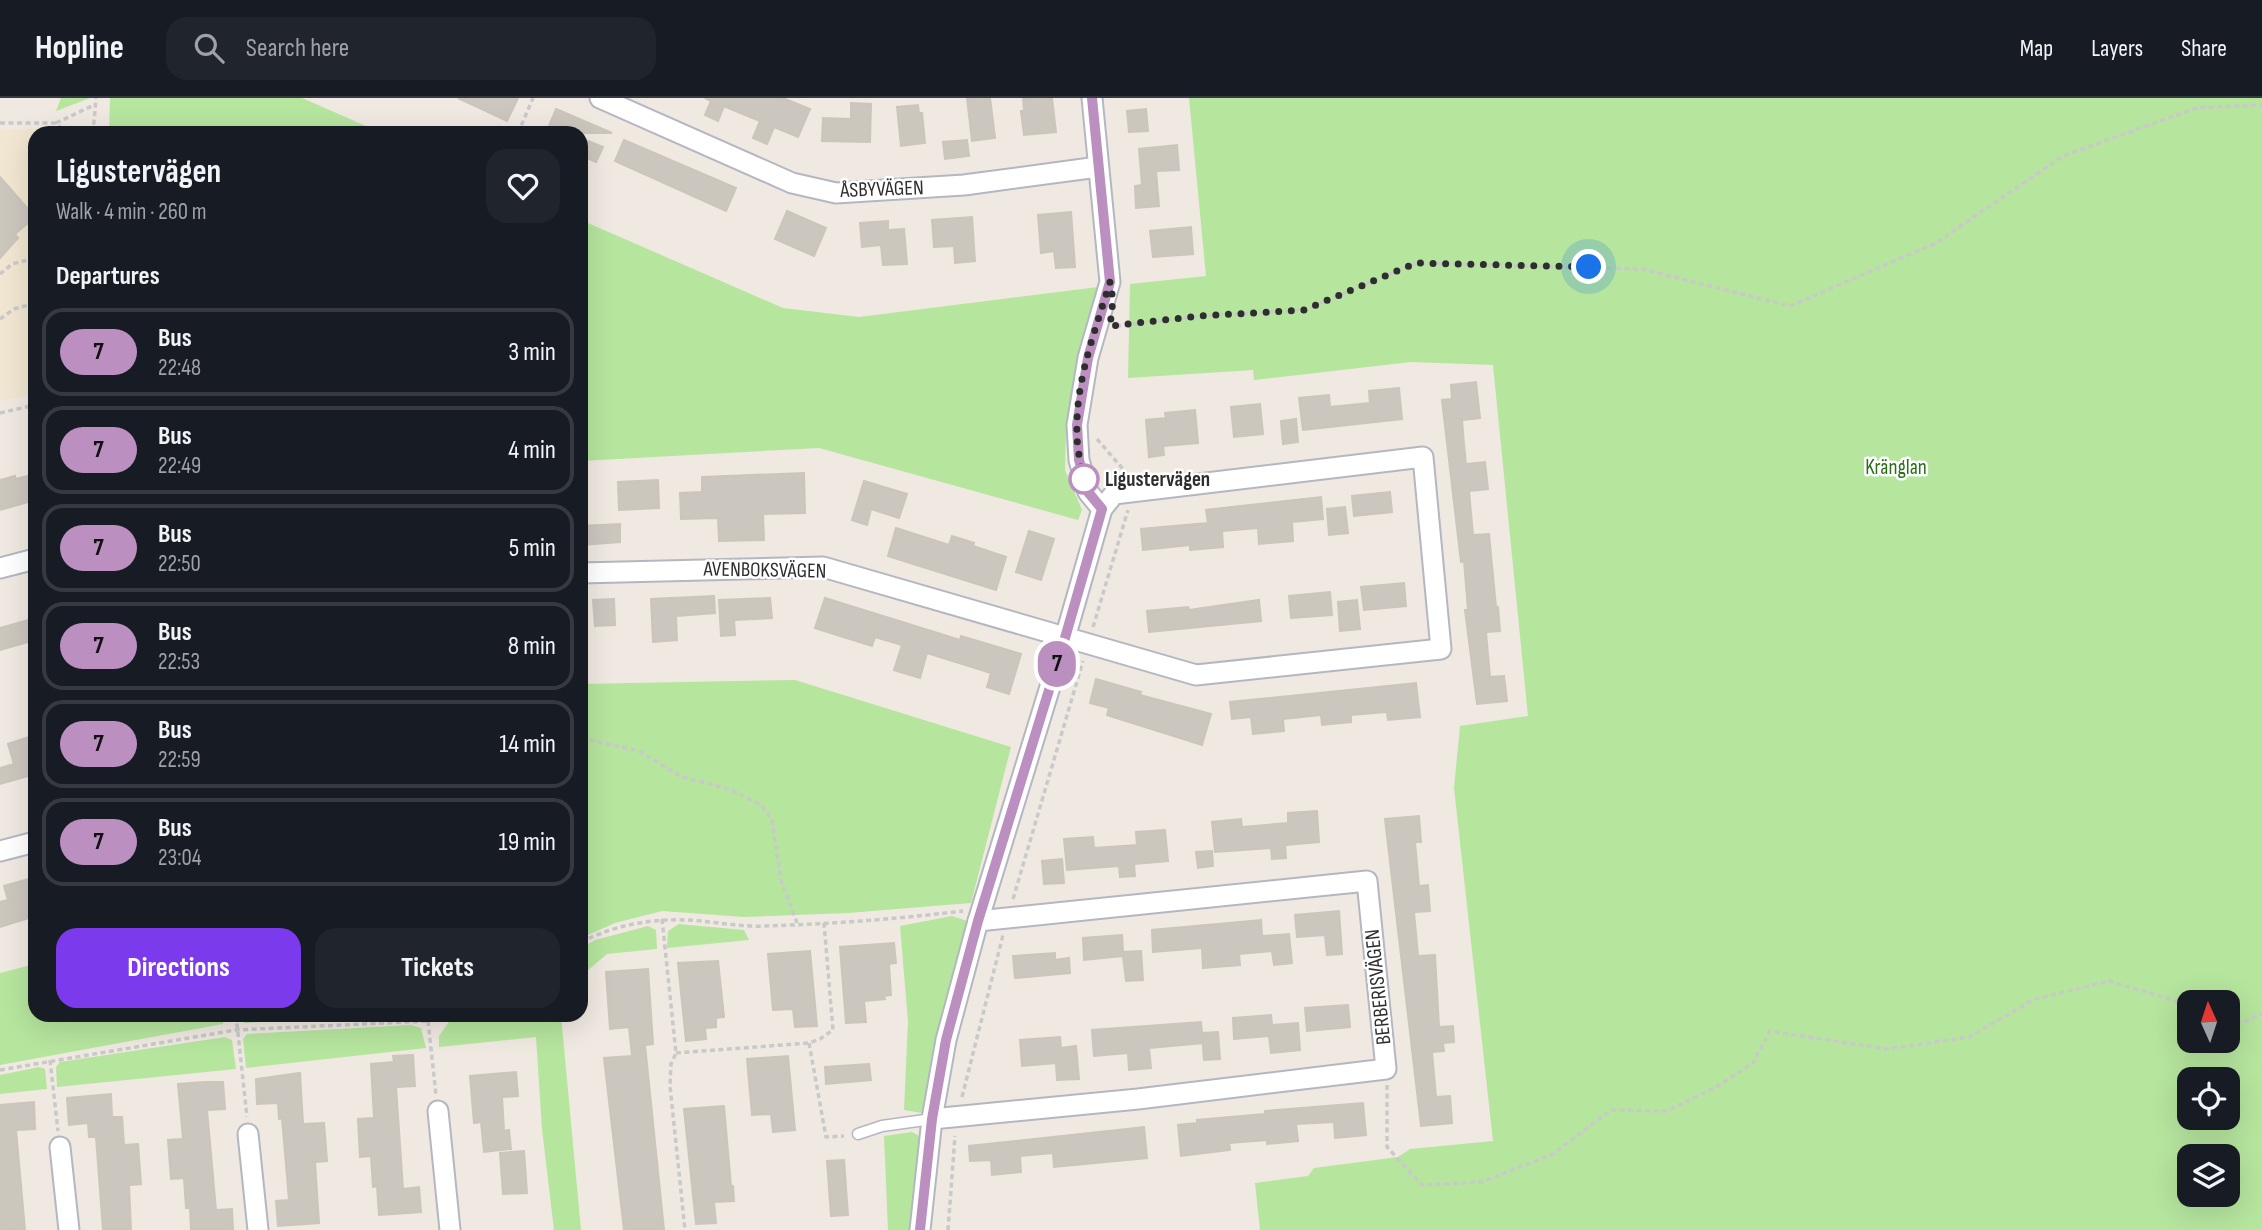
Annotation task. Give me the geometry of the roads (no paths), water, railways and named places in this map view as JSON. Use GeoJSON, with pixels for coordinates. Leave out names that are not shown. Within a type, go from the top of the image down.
{"type":"FeatureCollection","features":[{"type":"Feature","properties":{"kind":"street","name":"ÅSBYVÄGEN"},"geometry":{"type":"LineString","coordinates":[[600,98],[792,183],[836,193],[964,185],[1098,167]]}},
{"type":"Feature","properties":{"kind":"street"},"geometry":{"type":"LineString","coordinates":[[1092,98],[1110,282],[1088,358],[1077,425],[1079,460],[1088,492],[1102,509]]}},
{"type":"Feature","properties":{"kind":"street"},"geometry":{"type":"LineString","coordinates":[[920,1230],[932,1119],[946,1040],[980,915],[1102,509],[1114,494],[1423,457],[1440,649],[1196,675],[1065,638]]}},
{"type":"Feature","properties":{"kind":"street"},"geometry":{"type":"LineString","coordinates":[[0,568],[28,561]]}},
{"type":"Feature","properties":{"kind":"street","name":"AVENBOKSVÄGEN"},"geometry":{"type":"LineString","coordinates":[[588,572],[823,567],[1065,638]]}},
{"type":"Feature","properties":{"kind":"street"},"geometry":{"type":"LineString","coordinates":[[0,851],[28,844]]}},
{"type":"Feature","properties":{"kind":"street","name":"BERBERISVÄGEN"},"geometry":{"type":"LineString","coordinates":[[932,1119],[1138,1099],[1387,1069],[1367,881],[1007,918],[980,915]]}},
{"type":"Feature","properties":{"kind":"street"},"geometry":{"type":"LineString","coordinates":[[438,1111],[450,1230]]}},
{"type":"Feature","properties":{"kind":"street"},"geometry":{"type":"LineString","coordinates":[[248,1134],[258,1230]]}},
{"type":"Feature","properties":{"kind":"street"},"geometry":{"type":"LineString","coordinates":[[60,1147],[69,1230]]}},
{"type":"Feature","properties":{"kind":"lane"},"geometry":{"type":"LineString","coordinates":[[858,1134],[882,1126],[932,1119]]}},
{"type":"Feature","properties":{"kind":"place","name":"Ligustervägen"},"geometry":{"type":"Point","coordinates":[1084,479]}},
{"type":"Feature","properties":{"kind":"park label","name":"Kränglan"},"geometry":{"type":"Point","coordinates":[1896,467]}}]}
